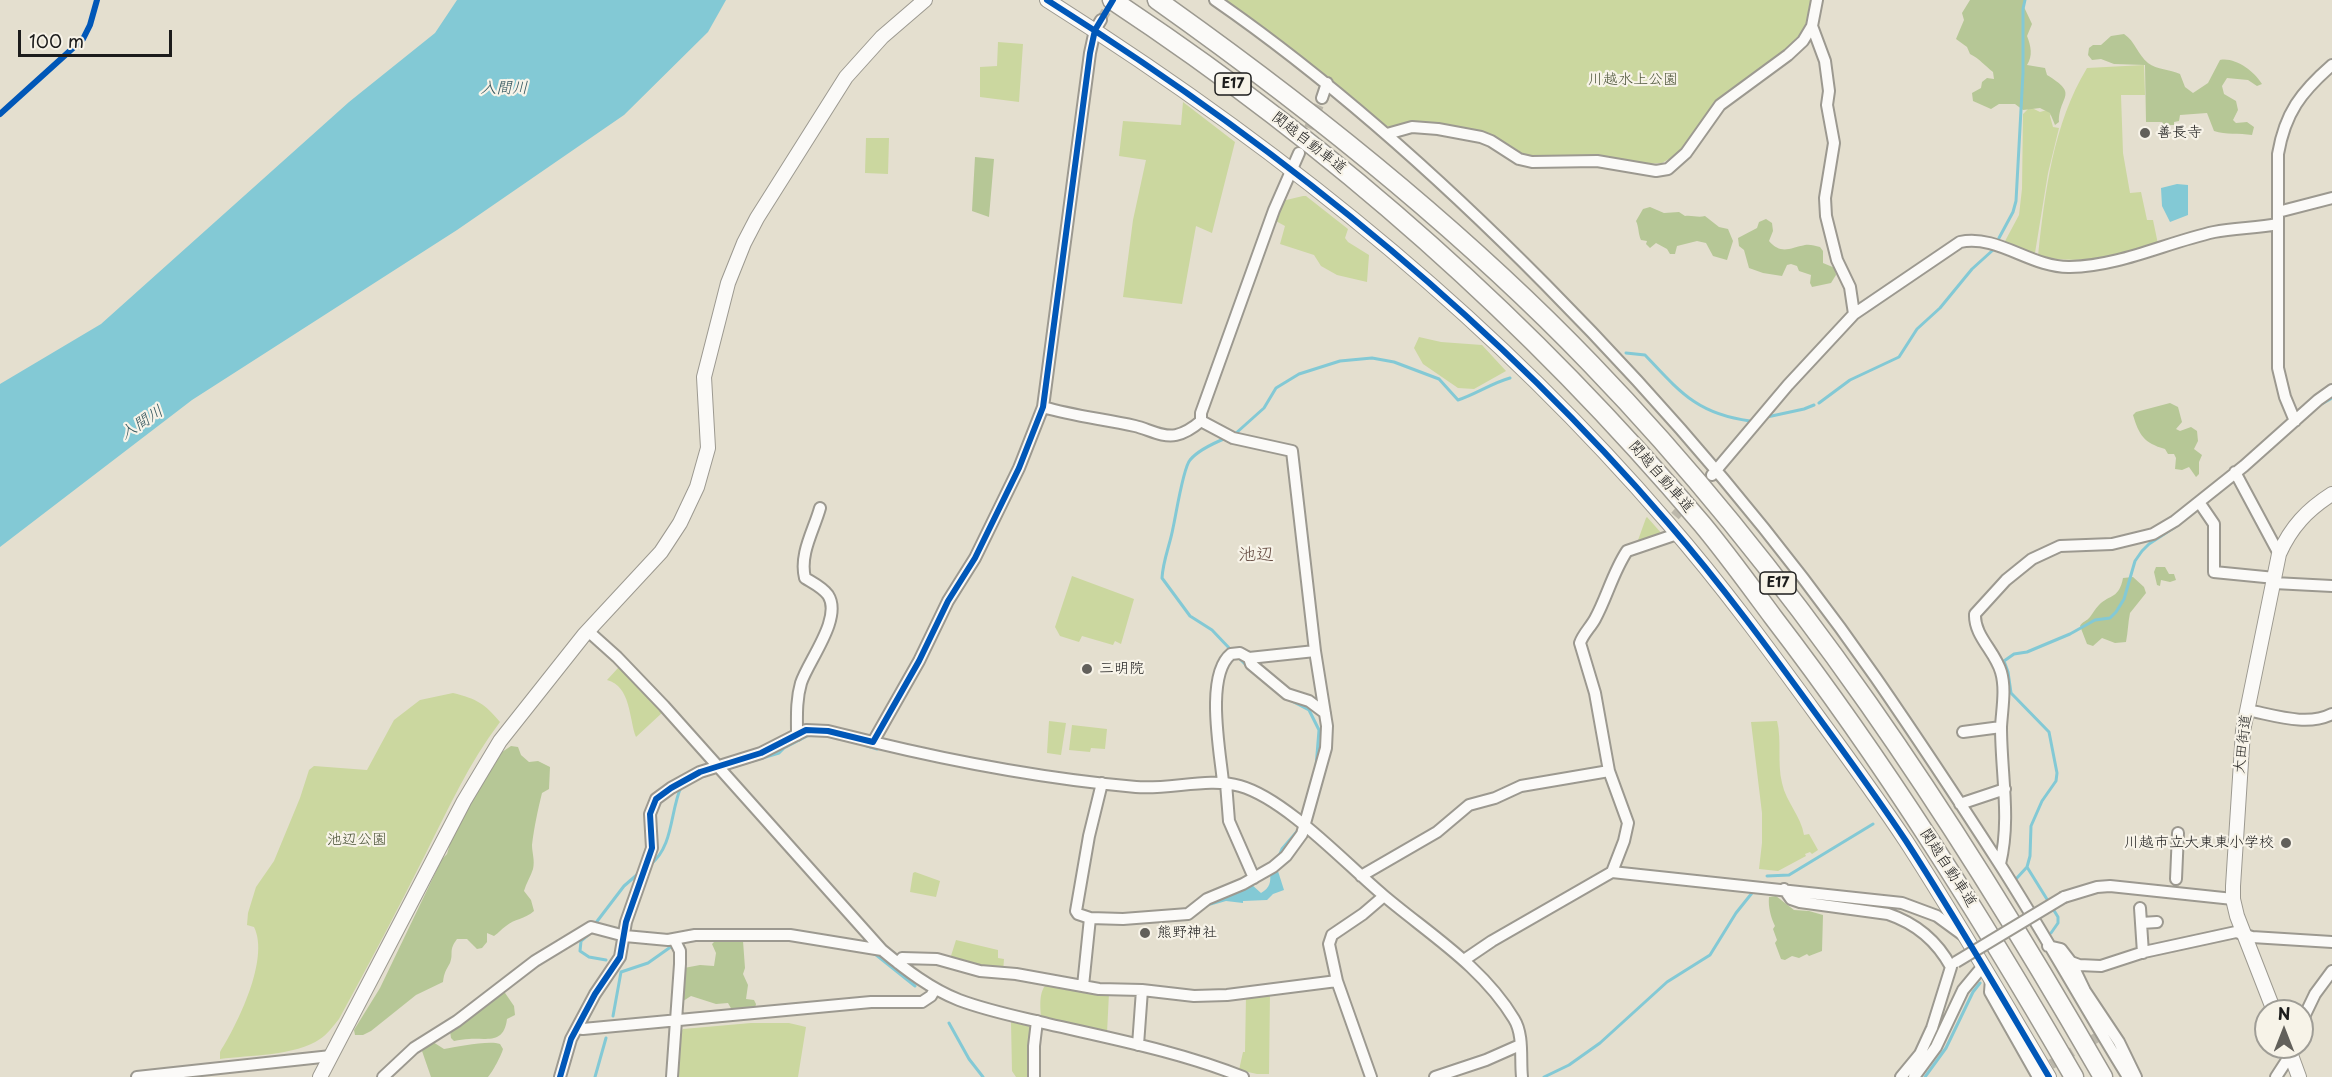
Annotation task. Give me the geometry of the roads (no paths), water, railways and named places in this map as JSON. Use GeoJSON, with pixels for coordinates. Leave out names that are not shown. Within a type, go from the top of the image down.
{"type":"FeatureCollection","features":[{"type":"Feature","properties":{"kind":"highway","name":"関越自動車道"},"geometry":{"type":"LineString","coordinates":[[1112,0],[1233,84],[1328,157],[1411,226],[1492,300],[1565,372],[1638,450],[1705,527],[1820,679],[1890,777],[2002,953],[2074,1077]]}},
{"type":"Feature","properties":{"kind":"highway","name":"関越自動車道"},"geometry":{"type":"LineString","coordinates":[[1157,0],[1247,64],[1344,139],[1492,267],[1592,365],[1713,500],[1816,632],[1911,764],[2024,941],[2103,1077]]}},
{"type":"Feature","properties":{"kind":"street"},"geometry":{"type":"LineString","coordinates":[[320,1077],[438,850],[489,760],[518,718],[588,631],[661,552],[680,523],[694,495],[708,448],[704,377],[728,283],[738,257],[757,218],[856,64],[888,31],[925,0]]}},
{"type":"Feature","properties":{"kind":"street"},"geometry":{"type":"LineString","coordinates":[[1047,0],[1098,25],[1292,168],[1380,239],[1538,382],[1673,524],[1875,795],[1987,972],[2049,1077]]}},
{"type":"Feature","properties":{"kind":"street"},"geometry":{"type":"LineString","coordinates":[[1215,0],[1327,83],[1388,134],[1504,242],[1591,331],[1776,543],[1855,650],[2000,864],[2128,1077]]}},
{"type":"Feature","properties":{"kind":"street"},"geometry":{"type":"LineString","coordinates":[[1388,134],[1412,127],[1438,129],[1481,137],[1519,159],[1532,162],[1597,161],[1656,171],[1668,169],[1686,153],[1720,105],[1788,55],[1803,41],[1812,26],[1817,0]]}},
{"type":"Feature","properties":{"kind":"street"},"geometry":{"type":"LineString","coordinates":[[873,742],[920,661],[948,601],[975,558],[1019,468],[1043,407],[1098,25]]}},
{"type":"Feature","properties":{"kind":"street"},"geometry":{"type":"LineString","coordinates":[[1812,26],[1825,61],[1827,105],[1834,143],[1827,188],[1826,216],[1837,260],[1850,287],[1854,314]]}},
{"type":"Feature","properties":{"kind":"street"},"geometry":{"type":"LineString","coordinates":[[2295,421],[2285,397],[2278,368],[2278,154],[2281,134],[2292,108],[2311,84],[2332,65]]}},
{"type":"Feature","properties":{"kind":"street"},"geometry":{"type":"LineString","coordinates":[[1322,98],[1327,83]]}},
{"type":"Feature","properties":{"kind":"street"},"geometry":{"type":"LineString","coordinates":[[1043,407],[1167,435],[1177,435],[1194,428],[1201,421],[1201,412],[1274,210],[1299,153]]}},
{"type":"Feature","properties":{"kind":"street"},"geometry":{"type":"LineString","coordinates":[[2277,212],[2332,198]]}},
{"type":"Feature","properties":{"kind":"street"},"geometry":{"type":"LineString","coordinates":[[1714,472],[1788,385],[1854,314],[1960,242],[1974,239],[1988,242],[2039,262],[2068,267],[2106,264],[2215,232],[2278,224]]}},
{"type":"Feature","properties":{"kind":"street"},"geometry":{"type":"LineString","coordinates":[[2000,864],[2005,846],[2001,673],[1997,661],[1976,628],[1975,614],[2032,559],[2060,546],[2112,543],[2153,534],[2175,521],[2237,476],[2318,400],[2332,390]]}},
{"type":"Feature","properties":{"kind":"street"},"geometry":{"type":"LineString","coordinates":[[1102,783],[1089,836],[1076,910],[1078,914],[1090,918],[1123,919],[1188,914],[1207,899],[1274,867],[1297,843],[1305,827],[1326,748],[1327,726],[1315,651],[1292,451],[1230,436],[1201,421]]}},
{"type":"Feature","properties":{"kind":"street"},"geometry":{"type":"LineString","coordinates":[[2237,476],[2279,554]]}},
{"type":"Feature","properties":{"kind":"street","name":"大田街道"},"geometry":{"type":"LineString","coordinates":[[2269,999],[2243,933],[2233,899],[2240,756],[2247,710],[2279,554],[2286,537],[2300,519],[2332,494]]}},
{"type":"Feature","properties":{"kind":"street"},"geometry":{"type":"LineString","coordinates":[[2201,504],[2214,524],[2214,572],[2332,586]]}},
{"type":"Feature","properties":{"kind":"street"},"geometry":{"type":"LineString","coordinates":[[797,735],[797,706],[801,684],[824,637],[831,616],[829,597],[819,586],[805,578],[804,572],[808,543],[820,508]]}},
{"type":"Feature","properties":{"kind":"street"},"geometry":{"type":"LineString","coordinates":[[1612,872],[1624,841],[1628,822],[1609,771],[1595,693],[1581,652],[1581,639],[1595,618],[1612,574],[1627,550],[1673,524]]}},
{"type":"Feature","properties":{"kind":"street"},"geometry":{"type":"LineString","coordinates":[[588,631],[633,673],[882,950],[898,963],[935,988],[985,1009],[1137,1045],[1211,1065],[1243,1077]]}},
{"type":"Feature","properties":{"kind":"street"},"geometry":{"type":"LineString","coordinates":[[1254,878],[1229,821],[1216,706],[1219,671],[1222,663],[1231,654],[1240,653],[1249,658],[1315,651]]}},
{"type":"Feature","properties":{"kind":"street"},"geometry":{"type":"LineString","coordinates":[[1249,658],[1251,664],[1287,694],[1309,701],[1324,713]]}},
{"type":"Feature","properties":{"kind":"street"},"geometry":{"type":"LineString","coordinates":[[2247,710],[2310,720],[2322,719],[2332,714]]}},
{"type":"Feature","properties":{"kind":"street"},"geometry":{"type":"LineString","coordinates":[[1963,732],[2001,727]]}},
{"type":"Feature","properties":{"kind":"street"},"geometry":{"type":"LineString","coordinates":[[560,1077],[571,1039],[595,994],[617,963],[625,936],[626,922],[652,848],[652,807],[656,799],[700,771],[761,753],[806,730],[828,731],[990,768],[1060,779],[1158,788],[1225,783],[1242,786],[1263,796],[1305,827],[1384,896],[1464,960],[1485,981],[1513,1017],[1519,1032],[1522,1077]]}},
{"type":"Feature","properties":{"kind":"street"},"geometry":{"type":"LineString","coordinates":[[1361,876],[1437,832],[1469,805],[1495,798],[1521,786],[1609,771]]}},
{"type":"Feature","properties":{"kind":"street"},"geometry":{"type":"LineString","coordinates":[[1960,804],[2005,789]]}},
{"type":"Feature","properties":{"kind":"street"},"geometry":{"type":"LineString","coordinates":[[2176,879],[2178,833]]}},
{"type":"Feature","properties":{"kind":"street"},"geometry":{"type":"LineString","coordinates":[[1464,960],[1492,941],[1612,872],[1902,903],[1937,916],[1964,935]]}},
{"type":"Feature","properties":{"kind":"street"},"geometry":{"type":"LineString","coordinates":[[1901,1077],[1920,1054],[1932,1028],[1954,965],[2064,897],[2081,891],[2110,886],[2233,899]]}},
{"type":"Feature","properties":{"kind":"street"},"geometry":{"type":"LineString","coordinates":[[1784,889],[1791,899],[1800,902],[1888,914],[1901,919],[1927,935],[1954,965]]}},
{"type":"Feature","properties":{"kind":"street"},"geometry":{"type":"LineString","coordinates":[[1371,1077],[1337,981],[1329,944],[1332,935],[1363,914],[1384,896]]}},
{"type":"Feature","properties":{"kind":"street"},"geometry":{"type":"LineString","coordinates":[[2140,908],[2143,953]]}},
{"type":"Feature","properties":{"kind":"street"},"geometry":{"type":"LineString","coordinates":[[1083,986],[1090,918]]}},
{"type":"Feature","properties":{"kind":"street"},"geometry":{"type":"LineString","coordinates":[[2141,923],[2157,922]]}},
{"type":"Feature","properties":{"kind":"street"},"geometry":{"type":"LineString","coordinates":[[383,1077],[414,1048],[457,1022],[536,961],[592,927],[625,936],[674,939],[694,935],[790,935],[882,950]]}},
{"type":"Feature","properties":{"kind":"street"},"geometry":{"type":"LineString","coordinates":[[2071,962],[2079,965],[2101,966],[2215,935],[2243,933],[2252,937],[2332,942]]}},
{"type":"Feature","properties":{"kind":"street"},"geometry":{"type":"LineString","coordinates":[[672,1077],[680,964],[680,951],[674,939]]}},
{"type":"Feature","properties":{"kind":"street"},"geometry":{"type":"LineString","coordinates":[[2048,946],[2061,948],[2071,962],[2085,991],[2119,1042],[2136,1077]]}},
{"type":"Feature","properties":{"kind":"street"},"geometry":{"type":"LineString","coordinates":[[898,963],[902,958],[937,959],[980,971],[1016,974],[1083,986],[1211,997],[1337,981]]}},
{"type":"Feature","properties":{"kind":"street"},"geometry":{"type":"LineString","coordinates":[[2313,999],[2332,971]]}},
{"type":"Feature","properties":{"kind":"street"},"geometry":{"type":"LineString","coordinates":[[1914,1077],[1936,1047],[1963,990],[1987,972]]}},
{"type":"Feature","properties":{"kind":"street"},"geometry":{"type":"LineString","coordinates":[[1987,972],[1990,992],[2038,1077]]}},
{"type":"Feature","properties":{"kind":"street"},"geometry":{"type":"LineString","coordinates":[[577,1028],[675,1022],[859,1003],[922,1002],[931,996],[935,988]]}},
{"type":"Feature","properties":{"kind":"street"},"geometry":{"type":"LineString","coordinates":[[1137,1045],[1142,990]]}},
{"type":"Feature","properties":{"kind":"street"},"geometry":{"type":"LineString","coordinates":[[1034,1077],[1037,1022]]}},
{"type":"Feature","properties":{"kind":"street"},"geometry":{"type":"LineString","coordinates":[[1435,1077],[1486,1060],[1520,1045]]}},
{"type":"Feature","properties":{"kind":"street"},"geometry":{"type":"LineString","coordinates":[[137,1077],[332,1056]]}},
{"type":"Feature","properties":{"kind":"street"},"geometry":{"type":"LineString","coordinates":[[2276,1077],[2287,1059]]}},
{"type":"Feature","properties":{"kind":"street"},"geometry":{"type":"LineString","coordinates":[[2292,1059],[2299,1077]]}},
{"type":"Feature","properties":{"kind":"water","name":"入間川"},"geometry":{"type":"Polygon","coordinates":[[[457,0],[726,0],[708,32],[624,115],[457,230],[192,400],[0,547],[0,384],[101,324],[349,102],[435,33],[457,0]]]}},
{"type":"Feature","properties":{"kind":"water"},"geometry":{"type":"Polygon","coordinates":[[[2177,184],[2188,185],[2188,215],[2170,222],[2162,206],[2161,188],[2177,184]]]}},
{"type":"Feature","properties":{"kind":"water"},"geometry":{"type":"Polygon","coordinates":[[[1277,868],[1284,890],[1273,894],[1267,900],[1243,901],[1243,903],[1226,901],[1209,906],[1210,902],[1251,884],[1261,893],[1269,885],[1270,873],[1277,868]]]}},
{"type":"Feature","properties":{"kind":"waterway"},"geometry":{"type":"LineString","coordinates":[[1999,238],[2013,212],[2016,201],[2025,0]]}},
{"type":"Feature","properties":{"kind":"waterway"},"geometry":{"type":"LineString","coordinates":[[1819,403],[1850,380],[1899,357],[1917,329],[1940,308],[1972,269],[1993,250]]}},
{"type":"Feature","properties":{"kind":"waterway"},"geometry":{"type":"LineString","coordinates":[[1626,353],[1645,355],[1680,390],[1703,407],[1732,418],[1750,421]]}},
{"type":"Feature","properties":{"kind":"waterway"},"geometry":{"type":"LineString","coordinates":[[1235,434],[1264,408],[1276,388],[1299,374],[1340,361],[1372,358],[1394,362],[1439,379],[1458,400],[1510,378]]}},
{"type":"Feature","properties":{"kind":"waterway"},"geometry":{"type":"LineString","coordinates":[[2318,406],[2332,398]]}},
{"type":"Feature","properties":{"kind":"waterway"},"geometry":{"type":"LineString","coordinates":[[1767,417],[1814,405]]}},
{"type":"Feature","properties":{"kind":"waterway"},"geometry":{"type":"LineString","coordinates":[[1226,438],[1193,456],[1187,465],[1162,578],[1190,616],[1212,630],[1231,650]]}},
{"type":"Feature","properties":{"kind":"waterway"},"geometry":{"type":"LineString","coordinates":[[2016,879],[2027,867],[2030,856],[2031,826],[2042,801],[2056,781],[2057,773],[2049,732],[2011,693],[2004,661],[2014,654],[2027,652],[2070,634],[2095,620],[2110,618],[2124,599],[2135,561],[2142,551],[2178,525]]}},
{"type":"Feature","properties":{"kind":"waterway"},"geometry":{"type":"LineString","coordinates":[[1238,657],[1248,667]]}},
{"type":"Feature","properties":{"kind":"waterway"},"geometry":{"type":"LineString","coordinates":[[1288,699],[1309,710],[1319,730],[1316,767]]}},
{"type":"Feature","properties":{"kind":"waterway"},"geometry":{"type":"LineString","coordinates":[[729,768],[779,753],[811,734]]}},
{"type":"Feature","properties":{"kind":"waterway"},"geometry":{"type":"LineString","coordinates":[[867,746],[877,749]]}},
{"type":"Feature","properties":{"kind":"waterway"},"geometry":{"type":"LineString","coordinates":[[650,865],[658,857],[667,838],[681,787]]}},
{"type":"Feature","properties":{"kind":"waterway"},"geometry":{"type":"LineString","coordinates":[[1946,791],[1955,804]]}},
{"type":"Feature","properties":{"kind":"waterway"},"geometry":{"type":"LineString","coordinates":[[1767,876],[1789,875],[1873,824]]}},
{"type":"Feature","properties":{"kind":"waterway"},"geometry":{"type":"LineString","coordinates":[[1279,856],[1282,849],[1300,828]]}},
{"type":"Feature","properties":{"kind":"waterway"},"geometry":{"type":"LineString","coordinates":[[2027,867],[2058,917],[2058,923],[2051,933]]}},
{"type":"Feature","properties":{"kind":"waterway"},"geometry":{"type":"LineString","coordinates":[[595,924],[624,886],[639,873]]}},
{"type":"Feature","properties":{"kind":"waterway"},"geometry":{"type":"LineString","coordinates":[[1544,1077],[1569,1065],[1600,1043],[1667,982],[1710,955],[1736,913],[1752,893]]}},
{"type":"Feature","properties":{"kind":"waterway"},"geometry":{"type":"LineString","coordinates":[[588,935],[581,941],[580,951],[589,957],[606,960]]}},
{"type":"Feature","properties":{"kind":"waterway"},"geometry":{"type":"LineString","coordinates":[[613,1016],[621,972],[648,963],[672,946]]}},
{"type":"Feature","properties":{"kind":"waterway"},"geometry":{"type":"LineString","coordinates":[[869,953],[875,954],[915,986]]}},
{"type":"Feature","properties":{"kind":"waterway"},"geometry":{"type":"LineString","coordinates":[[1925,1077],[1946,1048],[1973,992],[1980,983]]}},
{"type":"Feature","properties":{"kind":"waterway"},"geometry":{"type":"LineString","coordinates":[[949,1023],[969,1059],[983,1077]]}},
{"type":"Feature","properties":{"kind":"waterway"},"geometry":{"type":"LineString","coordinates":[[595,1077],[606,1038]]}},
{"type":"Feature","properties":{"kind":"tunnel"},"geometry":{"type":"LineString","coordinates":[[1101,20],[1113,0]]}},
{"type":"Feature","properties":{"kind":"tunnel"},"geometry":{"type":"LineString","coordinates":[[1303,142],[1322,98]]}},
{"type":"Feature","properties":{"kind":"tunnel"},"geometry":{"type":"LineString","coordinates":[[1675,516],[1705,483]]}},
{"type":"Feature","properties":{"kind":"tunnel"},"geometry":{"type":"LineString","coordinates":[[2038,1072],[2108,1031]]}},
{"type":"Feature","properties":{"kind":"place","name":"善長寺"},"geometry":{"type":"Point","coordinates":[2145,133]}},
{"type":"Feature","properties":{"kind":"place","name":"三明院"},"geometry":{"type":"Point","coordinates":[1087,669]}},
{"type":"Feature","properties":{"kind":"place","name":"川越市立大東東小学校"},"geometry":{"type":"Point","coordinates":[2286,843]}},
{"type":"Feature","properties":{"kind":"place","name":"熊野神社"},"geometry":{"type":"Point","coordinates":[1145,933]}},
{"type":"Feature","properties":{"kind":"district","name":"池辺"},"geometry":{"type":"Point","coordinates":[1256,555]}},
{"type":"Feature","properties":{"kind":"park label","name":"川越水上公園"},"geometry":{"type":"Point","coordinates":[1633,80]}},
{"type":"Feature","properties":{"kind":"park label","name":"池辺公園"},"geometry":{"type":"Point","coordinates":[357,840]}}]}
